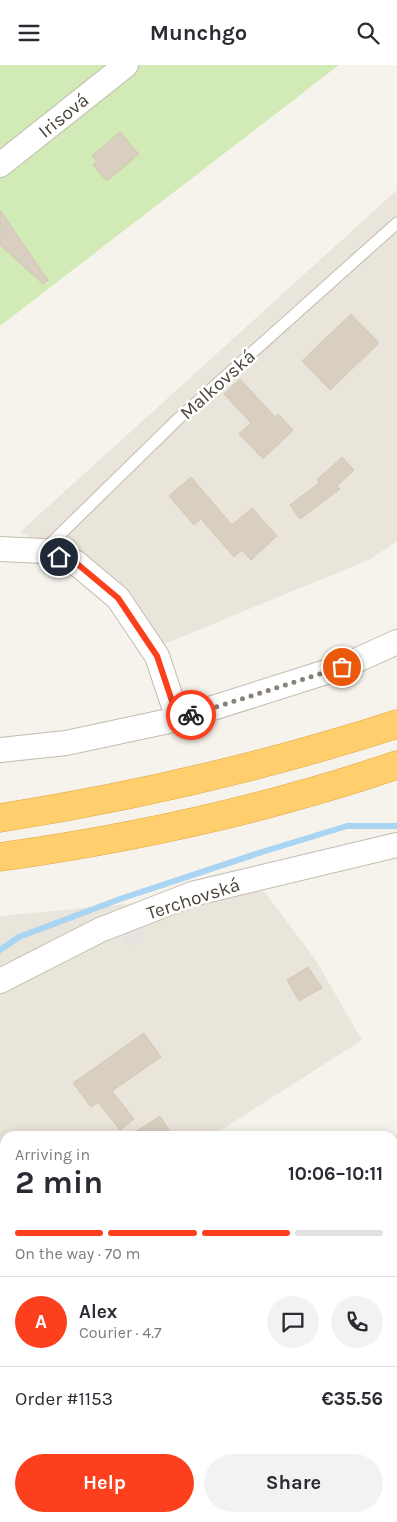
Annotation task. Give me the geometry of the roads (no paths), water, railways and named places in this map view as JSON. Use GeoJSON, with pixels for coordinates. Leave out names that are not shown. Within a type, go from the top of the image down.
{"type":"FeatureCollection","features":[{"type":"Feature","properties":{"kind":"highway"},"geometry":{"type":"LineString","coordinates":[[0,818],[94,803],[216,777],[317,750],[397,724]]}},
{"type":"Feature","properties":{"kind":"highway"},"geometry":{"type":"LineString","coordinates":[[0,857],[142,834],[250,809],[397,765]]}},
{"type":"Feature","properties":{"kind":"street","name":"Irisová"},"geometry":{"type":"LineString","coordinates":[[0,165],[126,65]]}},
{"type":"Feature","properties":{"kind":"street"},"geometry":{"type":"LineString","coordinates":[[0,549],[43,551],[75,562],[118,598],[157,656],[178,719]]}},
{"type":"Feature","properties":{"kind":"street"},"geometry":{"type":"LineString","coordinates":[[0,750],[66,743],[178,719],[342,667],[397,643]]}},
{"type":"Feature","properties":{"kind":"street","name":"Terchovská"},"geometry":{"type":"LineString","coordinates":[[0,981],[100,930],[192,894],[397,845]]}},
{"type":"Feature","properties":{"kind":"lane","name":"Malkovská"},"geometry":{"type":"LineString","coordinates":[[43,551],[179,418],[397,223]]}},
{"type":"Feature","properties":{"kind":"waterway"},"geometry":{"type":"LineString","coordinates":[[0,950],[19,937],[120,899],[262,852],[347,826],[397,826]]}}]}
